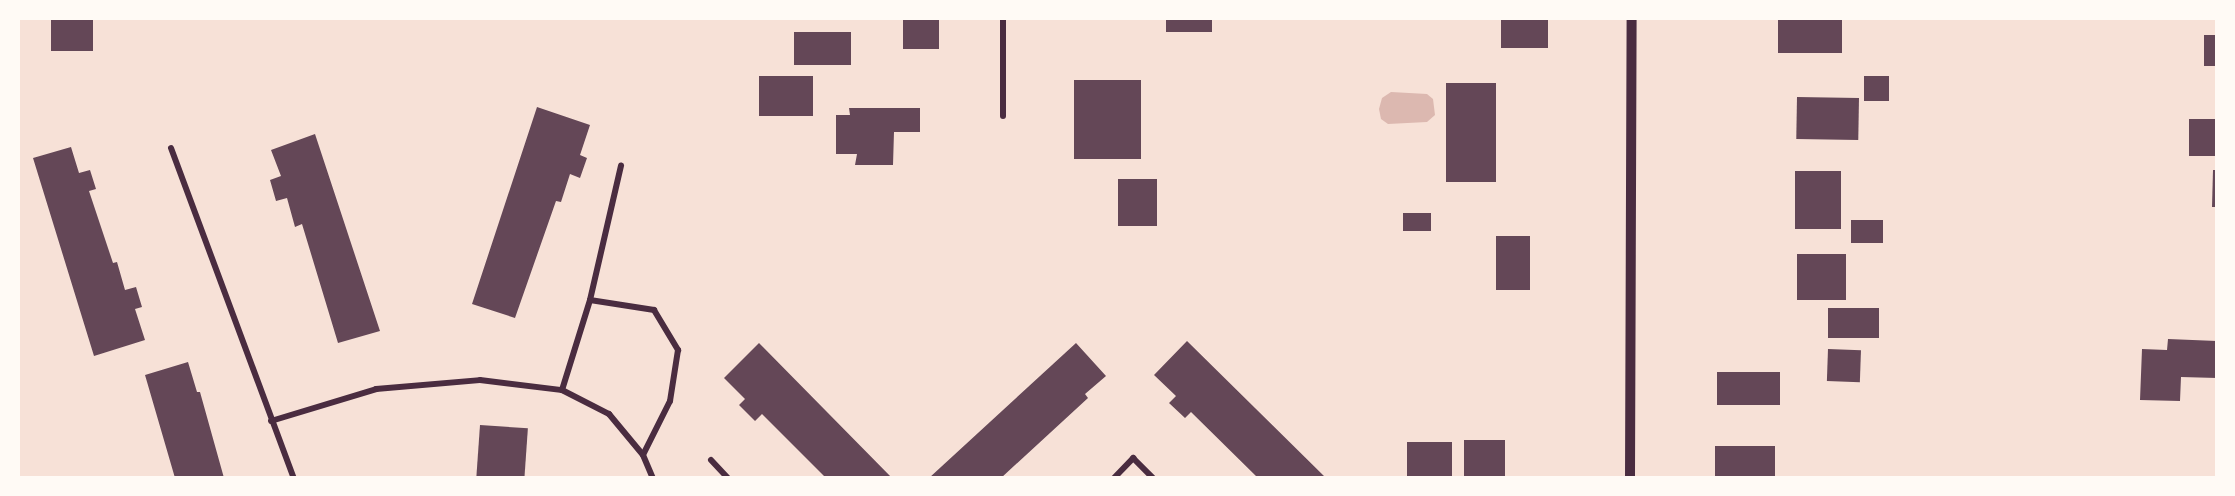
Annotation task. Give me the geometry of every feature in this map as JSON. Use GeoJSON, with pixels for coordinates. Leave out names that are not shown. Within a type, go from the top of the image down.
{"type":"FeatureCollection","features":[{"type":"Feature","properties":{"kind":"street"},"geometry":{"type":"LineString","coordinates":[[1003,18],[1003,116]]}},
{"type":"Feature","properties":{"kind":"street"},"geometry":{"type":"LineString","coordinates":[[1630,478],[1632,18]]}},
{"type":"Feature","properties":{"kind":"street"},"geometry":{"type":"LineString","coordinates":[[171,148],[294,478]]}},
{"type":"Feature","properties":{"kind":"street"},"geometry":{"type":"LineString","coordinates":[[562,390],[590,300],[621,166]]}},
{"type":"Feature","properties":{"kind":"street"},"geometry":{"type":"LineString","coordinates":[[590,300],[654,310],[678,350],[670,401],[643,455]]}},
{"type":"Feature","properties":{"kind":"street"},"geometry":{"type":"LineString","coordinates":[[271,421],[376,389],[480,380],[562,390],[609,414],[643,455],[653,478]]}},
{"type":"Feature","properties":{"kind":"street"},"geometry":{"type":"LineString","coordinates":[[1114,478],[1133,458],[1153,478]]}},
{"type":"Feature","properties":{"kind":"street"},"geometry":{"type":"LineString","coordinates":[[711,460],[728,478]]}},
{"type":"Feature","properties":{"kind":"shaded area"},"geometry":{"type":"Polygon","coordinates":[[[1391,92],[1427,94],[1433,99],[1435,115],[1427,122],[1388,124],[1381,119],[1379,109],[1382,98],[1391,92]]]}},
{"type":"Feature","properties":{"kind":"building"},"geometry":{"type":"Polygon","coordinates":[[[51,18],[93,18],[93,51],[51,51],[51,18]]]}},
{"type":"Feature","properties":{"kind":"building"},"geometry":{"type":"Polygon","coordinates":[[[903,18],[939,18],[939,49],[903,49],[903,18]]]}},
{"type":"Feature","properties":{"kind":"building"},"geometry":{"type":"Polygon","coordinates":[[[1166,18],[1212,18],[1212,32],[1166,32],[1166,18]]]}},
{"type":"Feature","properties":{"kind":"building"},"geometry":{"type":"Polygon","coordinates":[[[1501,18],[1548,18],[1548,48],[1501,48],[1501,18]]]}},
{"type":"Feature","properties":{"kind":"building"},"geometry":{"type":"Polygon","coordinates":[[[1778,18],[1842,18],[1842,53],[1778,53],[1778,18]]]}},
{"type":"Feature","properties":{"kind":"building"},"geometry":{"type":"Polygon","coordinates":[[[794,32],[851,32],[851,65],[794,65],[794,32]]]}},
{"type":"Feature","properties":{"kind":"building"},"geometry":{"type":"Polygon","coordinates":[[[2204,35],[2217,35],[2217,66],[2204,66],[2204,35]]]}},
{"type":"Feature","properties":{"kind":"building"},"geometry":{"type":"Polygon","coordinates":[[[759,76],[813,76],[813,116],[759,116],[759,76]]]}},
{"type":"Feature","properties":{"kind":"building"},"geometry":{"type":"Polygon","coordinates":[[[1864,76],[1889,76],[1889,101],[1864,101],[1864,76]]]}},
{"type":"Feature","properties":{"kind":"building"},"geometry":{"type":"Polygon","coordinates":[[[1074,80],[1141,80],[1141,159],[1074,159],[1074,80]]]}},
{"type":"Feature","properties":{"kind":"building"},"geometry":{"type":"Polygon","coordinates":[[[1446,83],[1496,83],[1496,182],[1446,182],[1446,83]]]}},
{"type":"Feature","properties":{"kind":"building"},"geometry":{"type":"Polygon","coordinates":[[[1797,97],[1859,98],[1858,140],[1796,139],[1797,97]]]}},
{"type":"Feature","properties":{"kind":"building"},"geometry":{"type":"Polygon","coordinates":[[[537,107],[590,125],[580,155],[587,158],[580,178],[570,174],[561,202],[556,201],[515,318],[472,304],[537,107]]]}},
{"type":"Feature","properties":{"kind":"building"},"geometry":{"type":"Polygon","coordinates":[[[849,108],[920,108],[920,132],[894,132],[893,165],[855,165],[857,154],[836,154],[836,115],[850,115],[849,108]]]}},
{"type":"Feature","properties":{"kind":"building"},"geometry":{"type":"Polygon","coordinates":[[[2189,119],[2217,119],[2217,156],[2189,156],[2189,119]]]}},
{"type":"Feature","properties":{"kind":"building"},"geometry":{"type":"Polygon","coordinates":[[[315,134],[380,331],[338,343],[302,224],[295,227],[287,198],[276,201],[270,180],[281,176],[271,150],[315,134]]]}},
{"type":"Feature","properties":{"kind":"building"},"geometry":{"type":"Polygon","coordinates":[[[71,147],[79,173],[90,170],[96,189],[89,191],[113,263],[117,262],[125,290],[136,287],[142,307],[135,309],[145,340],[94,356],[33,158],[71,147]]]}},
{"type":"Feature","properties":{"kind":"building"},"geometry":{"type":"Polygon","coordinates":[[[2213,170],[2217,170],[2217,207],[2212,207],[2213,170]]]}},
{"type":"Feature","properties":{"kind":"building"},"geometry":{"type":"Polygon","coordinates":[[[1795,171],[1841,171],[1841,229],[1795,229],[1795,171]]]}},
{"type":"Feature","properties":{"kind":"building"},"geometry":{"type":"Polygon","coordinates":[[[1118,179],[1157,179],[1157,226],[1118,226],[1118,179]]]}},
{"type":"Feature","properties":{"kind":"building"},"geometry":{"type":"Polygon","coordinates":[[[1403,213],[1431,213],[1431,231],[1403,231],[1403,213]]]}},
{"type":"Feature","properties":{"kind":"building"},"geometry":{"type":"Polygon","coordinates":[[[1851,220],[1883,220],[1883,243],[1851,243],[1851,220]]]}},
{"type":"Feature","properties":{"kind":"building"},"geometry":{"type":"Polygon","coordinates":[[[1496,236],[1530,236],[1530,290],[1496,290],[1496,236]]]}},
{"type":"Feature","properties":{"kind":"building"},"geometry":{"type":"Polygon","coordinates":[[[1797,254],[1846,254],[1846,300],[1797,300],[1797,254]]]}},
{"type":"Feature","properties":{"kind":"building"},"geometry":{"type":"Polygon","coordinates":[[[1828,308],[1879,308],[1879,338],[1828,338],[1828,308]]]}},
{"type":"Feature","properties":{"kind":"building"},"geometry":{"type":"Polygon","coordinates":[[[2168,339],[2217,341],[2217,378],[2181,377],[2180,401],[2140,400],[2142,349],[2167,350],[2168,339]]]}},
{"type":"Feature","properties":{"kind":"building"},"geometry":{"type":"Polygon","coordinates":[[[1187,341],[1326,478],[1258,478],[1191,412],[1185,418],[1169,403],[1176,396],[1154,375],[1187,341]]]}},
{"type":"Feature","properties":{"kind":"building"},"geometry":{"type":"Polygon","coordinates":[[[759,343],[892,478],[826,478],[762,414],[755,421],[739,405],[745,399],[724,378],[759,343]]]}},
{"type":"Feature","properties":{"kind":"building"},"geometry":{"type":"Polygon","coordinates":[[[1076,343],[1106,376],[1085,394],[1088,398],[1001,478],[929,478],[1076,343]]]}},
{"type":"Feature","properties":{"kind":"building"},"geometry":{"type":"Polygon","coordinates":[[[1828,349],[1861,350],[1860,382],[1827,381],[1828,349]]]}},
{"type":"Feature","properties":{"kind":"building"},"geometry":{"type":"Polygon","coordinates":[[[188,362],[197,392],[200,392],[224,478],[175,478],[145,375],[188,362]]]}},
{"type":"Feature","properties":{"kind":"building"},"geometry":{"type":"Polygon","coordinates":[[[1717,372],[1780,372],[1780,405],[1717,405],[1717,372]]]}},
{"type":"Feature","properties":{"kind":"building"},"geometry":{"type":"Polygon","coordinates":[[[480,425],[528,428],[524,478],[476,478],[480,425]]]}},
{"type":"Feature","properties":{"kind":"building"},"geometry":{"type":"Polygon","coordinates":[[[1464,440],[1505,440],[1505,478],[1464,478],[1464,440]]]}},
{"type":"Feature","properties":{"kind":"building"},"geometry":{"type":"Polygon","coordinates":[[[1407,442],[1452,442],[1452,477],[1407,477],[1407,442]]]}},
{"type":"Feature","properties":{"kind":"building"},"geometry":{"type":"Polygon","coordinates":[[[1715,446],[1775,446],[1775,477],[1715,477],[1715,446]]]}}]}
